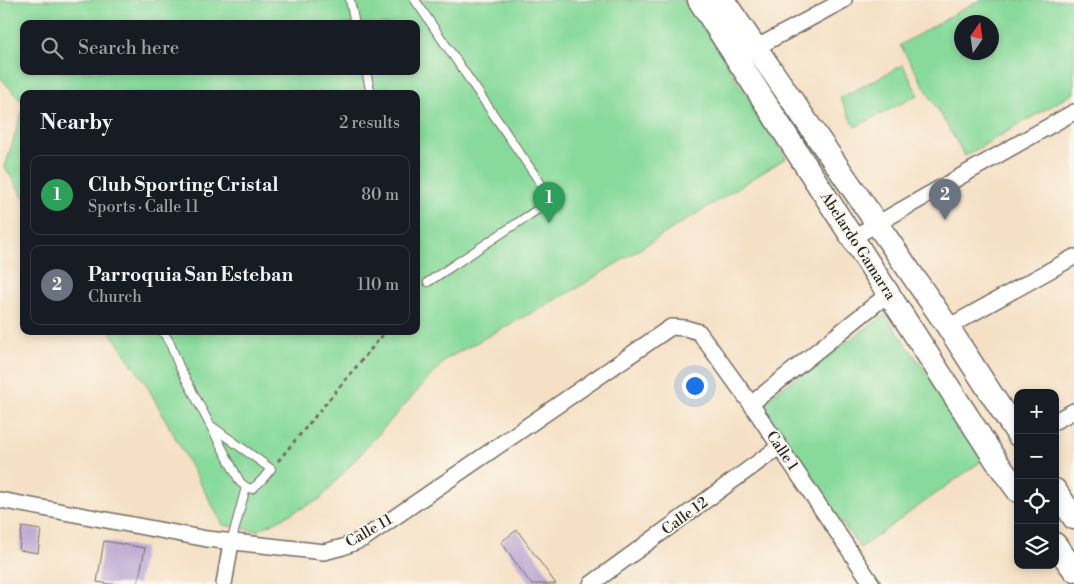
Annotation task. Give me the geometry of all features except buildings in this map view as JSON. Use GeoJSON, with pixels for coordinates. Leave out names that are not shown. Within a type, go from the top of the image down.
{"type":"FeatureCollection","features":[{"type":"Feature","properties":{"kind":"street","name":"Abelardo Gamarra"},"geometry":{"type":"LineString","coordinates":[[699,0],[1014,485]]}},
{"type":"Feature","properties":{"kind":"street","name":"Abelardo Gamarra"},"geometry":{"type":"LineString","coordinates":[[723,0],[948,327],[1017,434]]}},
{"type":"Feature","properties":{"kind":"street"},"geometry":{"type":"LineString","coordinates":[[737,58],[844,0]]}},
{"type":"Feature","properties":{"kind":"street"},"geometry":{"type":"LineString","coordinates":[[852,238],[1074,112]]}},
{"type":"Feature","properties":{"kind":"street"},"geometry":{"type":"LineString","coordinates":[[948,327],[1074,257]]}},
{"type":"Feature","properties":{"kind":"street"},"geometry":{"type":"LineString","coordinates":[[750,404],[888,294]]}},
{"type":"Feature","properties":{"kind":"street","name":"Calle 11"},"geometry":{"type":"LineString","coordinates":[[0,500],[206,539],[324,552],[363,539],[671,327],[685,328]]}},
{"type":"Feature","properties":{"kind":"street","name":"Calle 1"},"geometry":{"type":"LineString","coordinates":[[685,328],[699,332],[872,584]]}},
{"type":"Feature","properties":{"kind":"street"},"geometry":{"type":"LineString","coordinates":[[1059,419],[1074,411]]}},
{"type":"Feature","properties":{"kind":"street","name":"Calle 12"},"geometry":{"type":"LineString","coordinates":[[593,583],[779,448]]}},
{"type":"Feature","properties":{"kind":"street"},"geometry":{"type":"LineString","coordinates":[[1059,496],[1074,518]]}},
{"type":"Feature","properties":{"kind":"street"},"geometry":{"type":"LineString","coordinates":[[224,584],[231,542]]}},
{"type":"Feature","properties":{"kind":"street"},"geometry":{"type":"LineString","coordinates":[[1059,549],[1074,570]]}},
{"type":"Feature","properties":{"kind":"lane"},"geometry":{"type":"LineString","coordinates":[[350,0],[354,20]]}},
{"type":"Feature","properties":{"kind":"lane"},"geometry":{"type":"LineString","coordinates":[[415,0],[552,200],[428,282]]}},
{"type":"Feature","properties":{"kind":"lane"},"geometry":{"type":"LineString","coordinates":[[367,75],[370,90]]}},
{"type":"Feature","properties":{"kind":"lane"},"geometry":{"type":"LineString","coordinates":[[165,335],[179,366],[240,482],[252,489],[261,482],[271,469],[210,424]]}},
{"type":"Feature","properties":{"kind":"lane"},"geometry":{"type":"LineString","coordinates":[[231,542],[246,487]]}},
{"type":"Feature","properties":{"kind":"path"},"geometry":{"type":"LineString","coordinates":[[271,469],[383,335]]}},
{"type":"Feature","properties":{"kind":"green space"},"geometry":{"type":"Polygon","coordinates":[[[0,0],[684,0],[786,158],[577,288],[446,359],[320,499],[257,531],[223,525],[146,384],[112,335],[420,335],[420,90],[20,90],[20,100],[0,77],[0,0]]]}},
{"type":"Feature","properties":{"kind":"green space"},"geometry":{"type":"Polygon","coordinates":[[[979,0],[1074,0],[1074,93],[965,156],[900,45],[979,0]]]}},
{"type":"Feature","properties":{"kind":"green space"},"geometry":{"type":"Polygon","coordinates":[[[903,65],[918,95],[855,127],[840,98],[903,65]]]}},
{"type":"Feature","properties":{"kind":"green space"},"geometry":{"type":"Polygon","coordinates":[[[20,118],[20,191],[5,167],[20,118]]]}},
{"type":"Feature","properties":{"kind":"green space"},"geometry":{"type":"Polygon","coordinates":[[[885,315],[987,457],[860,548],[758,405],[885,315]]]}},
{"type":"Feature","properties":{"kind":"place","name":"Parroquia San Esteban"},"geometry":{"type":"Point","coordinates":[945,220]}},
{"type":"Feature","properties":{"kind":"place","name":"Club Sporting Cristal"},"geometry":{"type":"Point","coordinates":[549,223]}}]}
